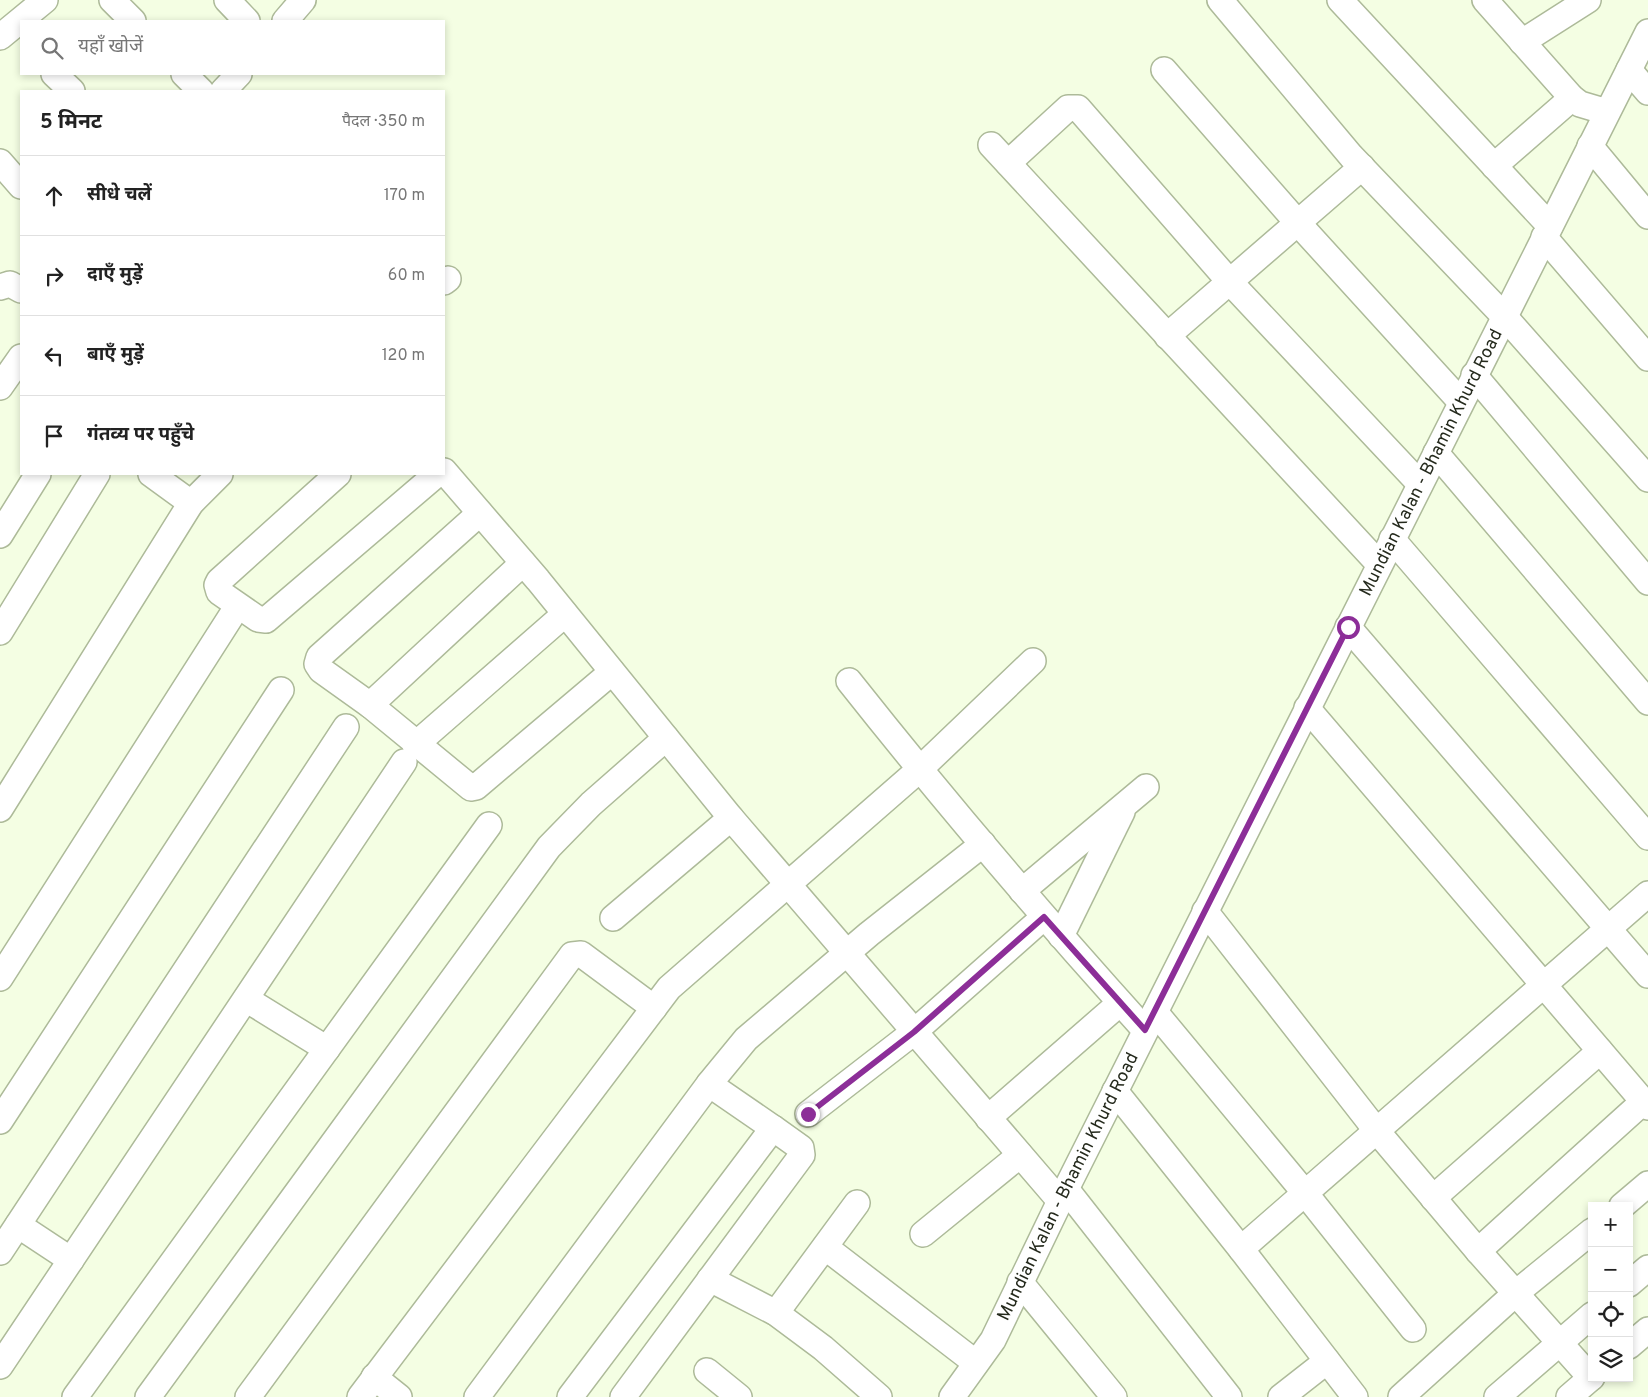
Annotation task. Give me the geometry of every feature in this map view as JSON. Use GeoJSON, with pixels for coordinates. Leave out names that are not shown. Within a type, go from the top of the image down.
{"type":"FeatureCollection","features":[{"type":"Feature","properties":{"kind":"street"},"geometry":{"type":"LineString","coordinates":[[21,20],[45,0]]}},
{"type":"Feature","properties":{"kind":"street"},"geometry":{"type":"LineString","coordinates":[[112,0],[132,20]]}},
{"type":"Feature","properties":{"kind":"street"},"geometry":{"type":"LineString","coordinates":[[227,0],[246,20]]}},
{"type":"Feature","properties":{"kind":"street"},"geometry":{"type":"LineString","coordinates":[[286,20],[303,0]]}},
{"type":"Feature","properties":{"kind":"street"},"geometry":{"type":"LineString","coordinates":[[1220,0],[1362,167],[1504,316],[1648,479]]}},
{"type":"Feature","properties":{"kind":"street"},"geometry":{"type":"LineString","coordinates":[[1340,0],[1494,166],[1648,358]]}},
{"type":"Feature","properties":{"kind":"street"},"geometry":{"type":"LineString","coordinates":[[1485,0],[1572,98],[1580,104],[1607,112]]}},
{"type":"Feature","properties":{"kind":"street"},"geometry":{"type":"LineString","coordinates":[[1522,42],[1588,0]]}},
{"type":"Feature","properties":{"kind":"street"},"geometry":{"type":"LineString","coordinates":[[8,31],[20,21]]}},
{"type":"Feature","properties":{"kind":"street","name":"Mundian Kalan - Bhamin Khurd Road"},"geometry":{"type":"LineString","coordinates":[[952,1397],[993,1340],[1205,911],[1648,32]]}},
{"type":"Feature","properties":{"kind":"street"},"geometry":{"type":"LineString","coordinates":[[1164,70],[1297,222],[1461,402]]}},
{"type":"Feature","properties":{"kind":"street"},"geometry":{"type":"LineString","coordinates":[[1629,70],[1648,92]]}},
{"type":"Feature","properties":{"kind":"street"},"geometry":{"type":"LineString","coordinates":[[55,75],[71,90]]}},
{"type":"Feature","properties":{"kind":"street"},"geometry":{"type":"LineString","coordinates":[[185,75],[200,90]]}},
{"type":"Feature","properties":{"kind":"street"},"geometry":{"type":"LineString","coordinates":[[224,90],[238,75]]}},
{"type":"Feature","properties":{"kind":"street"},"geometry":{"type":"LineString","coordinates":[[1494,166],[1572,98]]}},
{"type":"Feature","properties":{"kind":"street"},"geometry":{"type":"LineString","coordinates":[[1380,564],[999,154],[1068,108],[1078,108],[1230,281],[1420,484]]}},
{"type":"Feature","properties":{"kind":"street"},"geometry":{"type":"LineString","coordinates":[[1590,146],[1648,216]]}},
{"type":"Feature","properties":{"kind":"street"},"geometry":{"type":"LineString","coordinates":[[1167,336],[1362,167]]}},
{"type":"Feature","properties":{"kind":"street"},"geometry":{"type":"LineString","coordinates":[[0,287],[10,284],[20,289]]}},
{"type":"Feature","properties":{"kind":"street"},"geometry":{"type":"LineString","coordinates":[[0,387],[20,358]]}},
{"type":"Feature","properties":{"kind":"street"},"geometry":{"type":"LineString","coordinates":[[1474,375],[1648,582]]}},
{"type":"Feature","properties":{"kind":"street"},"geometry":{"type":"LineString","coordinates":[[1436,453],[1648,702]]}},
{"type":"Feature","properties":{"kind":"street"},"geometry":{"type":"LineString","coordinates":[[445,472],[523,563],[731,818],[846,954],[1020,1155],[1063,1195],[1229,1397]]}},
{"type":"Feature","properties":{"kind":"street"},"geometry":{"type":"LineString","coordinates":[[0,535],[37,475]]}},
{"type":"Feature","properties":{"kind":"street"},"geometry":{"type":"LineString","coordinates":[[0,632],[95,475]]}},
{"type":"Feature","properties":{"kind":"street"},"geometry":{"type":"LineString","coordinates":[[152,475],[191,503]]}},
{"type":"Feature","properties":{"kind":"street"},"geometry":{"type":"LineString","coordinates":[[0,809],[191,503],[219,475]]}},
{"type":"Feature","properties":{"kind":"street"},"geometry":{"type":"LineString","coordinates":[[337,475],[218,583],[219,592],[237,607],[258,619],[266,620],[436,475]]}},
{"type":"Feature","properties":{"kind":"street"},"geometry":{"type":"LineString","coordinates":[[480,513],[318,657],[317,664],[321,670],[370,705],[410,753],[468,788],[473,788],[612,672]]}},
{"type":"Feature","properties":{"kind":"street"},"geometry":{"type":"LineString","coordinates":[[1392,539],[1648,837]]}},
{"type":"Feature","properties":{"kind":"street"},"geometry":{"type":"LineString","coordinates":[[370,705],[523,563]]}},
{"type":"Feature","properties":{"kind":"street"},"geometry":{"type":"LineString","coordinates":[[0,978],[237,607]]}},
{"type":"Feature","properties":{"kind":"street"},"geometry":{"type":"LineString","coordinates":[[0,1366],[410,753],[565,614]]}},
{"type":"Feature","properties":{"kind":"street"},"geometry":{"type":"LineString","coordinates":[[1348,627],[1648,976]]}},
{"type":"Feature","properties":{"kind":"street"},"geometry":{"type":"LineString","coordinates":[[360,1397],[654,1008],[679,978],[920,769],[1033,661]]}},
{"type":"Feature","properties":{"kind":"street"},"geometry":{"type":"LineString","coordinates":[[849,681],[1044,917],[1120,1003],[1150,1021],[1305,1193],[1413,1329]]}},
{"type":"Feature","properties":{"kind":"street"},"geometry":{"type":"LineString","coordinates":[[0,1121],[281,690]]}},
{"type":"Feature","properties":{"kind":"street"},"geometry":{"type":"LineString","coordinates":[[1307,708],[1646,1105],[1478,1251]]}},
{"type":"Feature","properties":{"kind":"street"},"geometry":{"type":"LineString","coordinates":[[0,1252],[346,728]]}},
{"type":"Feature","properties":{"kind":"street"},"geometry":{"type":"LineString","coordinates":[[148,1397],[549,847],[591,804],[666,738]]}},
{"type":"Feature","properties":{"kind":"street"},"geometry":{"type":"LineString","coordinates":[[1022,891],[1146,787]]}},
{"type":"Feature","properties":{"kind":"street"},"geometry":{"type":"LineString","coordinates":[[1061,936],[1127,803]]}},
{"type":"Feature","properties":{"kind":"street"},"geometry":{"type":"LineString","coordinates":[[613,918],[731,818]]}},
{"type":"Feature","properties":{"kind":"street"},"geometry":{"type":"LineString","coordinates":[[75,1397],[489,826]]}},
{"type":"Feature","properties":{"kind":"street"},"geometry":{"type":"LineString","coordinates":[[478,1397],[709,1084],[746,1038],[846,954],[983,844]]}},
{"type":"Feature","properties":{"kind":"street"},"geometry":{"type":"LineString","coordinates":[[1241,1249],[1648,894]]}},
{"type":"Feature","properties":{"kind":"street"},"geometry":{"type":"LineString","coordinates":[[1205,911],[1376,1130],[1478,1251],[1588,1375]]}},
{"type":"Feature","properties":{"kind":"street"},"geometry":{"type":"LineString","coordinates":[[808,1114],[914,1032],[1044,917]]}},
{"type":"Feature","properties":{"kind":"street"},"geometry":{"type":"LineString","coordinates":[[248,1397],[572,955],[580,954],[654,1008]]}},
{"type":"Feature","properties":{"kind":"street"},"geometry":{"type":"LineString","coordinates":[[246,999],[327,1049]]}},
{"type":"Feature","properties":{"kind":"street"},"geometry":{"type":"LineString","coordinates":[[988,1118],[1120,1003]]}},
{"type":"Feature","properties":{"kind":"street"},"geometry":{"type":"LineString","coordinates":[[1433,1198],[1600,1051]]}},
{"type":"Feature","properties":{"kind":"street"},"geometry":{"type":"LineString","coordinates":[[623,1397],[802,1155],[801,1148],[709,1084]]}},
{"type":"Feature","properties":{"kind":"street"},"geometry":{"type":"LineString","coordinates":[[1115,1091],[1241,1249],[1354,1397]]}},
{"type":"Feature","properties":{"kind":"street"},"geometry":{"type":"LineString","coordinates":[[570,1397],[773,1128]]}},
{"type":"Feature","properties":{"kind":"street"},"geometry":{"type":"LineString","coordinates":[[923,1234],[1020,1155]]}},
{"type":"Feature","properties":{"kind":"street"},"geometry":{"type":"LineString","coordinates":[[1627,1202],[1648,1184]]}},
{"type":"Feature","properties":{"kind":"street"},"geometry":{"type":"LineString","coordinates":[[776,1313],[857,1203]]}},
{"type":"Feature","properties":{"kind":"street"},"geometry":{"type":"LineString","coordinates":[[18,1225],[71,1260]]}},
{"type":"Feature","properties":{"kind":"street"},"geometry":{"type":"LineString","coordinates":[[1401,1397],[1516,1293],[1588,1234]]}},
{"type":"Feature","properties":{"kind":"street"},"geometry":{"type":"LineString","coordinates":[[825,1247],[976,1363]]}},
{"type":"Feature","properties":{"kind":"street"},"geometry":{"type":"LineString","coordinates":[[1633,1281],[1648,1268]]}},
{"type":"Feature","properties":{"kind":"street"},"geometry":{"type":"LineString","coordinates":[[710,1279],[776,1313],[823,1348],[879,1397]]}},
{"type":"Feature","properties":{"kind":"street"},"geometry":{"type":"LineString","coordinates":[[1020,1282],[1114,1397]]}},
{"type":"Feature","properties":{"kind":"street"},"geometry":{"type":"LineString","coordinates":[[1496,1397],[1588,1319]]}},
{"type":"Feature","properties":{"kind":"street"},"geometry":{"type":"LineString","coordinates":[[1633,1343],[1648,1330]]}},
{"type":"Feature","properties":{"kind":"street"},"geometry":{"type":"LineString","coordinates":[[1281,1397],[1327,1361]]}},
{"type":"Feature","properties":{"kind":"street"},"geometry":{"type":"LineString","coordinates":[[706,1371],[739,1397]]}},
{"type":"Feature","properties":{"kind":"street"},"geometry":{"type":"LineString","coordinates":[[374,1377],[399,1397]]}},
{"type":"Feature","properties":{"kind":"street"},"geometry":{"type":"LineString","coordinates":[[1569,1397],[1588,1381]]}},
{"type":"Feature","properties":{"kind":"route"},"geometry":{"type":"LineString","coordinates":[[808,1114],[914,1032],[1044,917],[1145,1030],[1348,627]]}}]}
